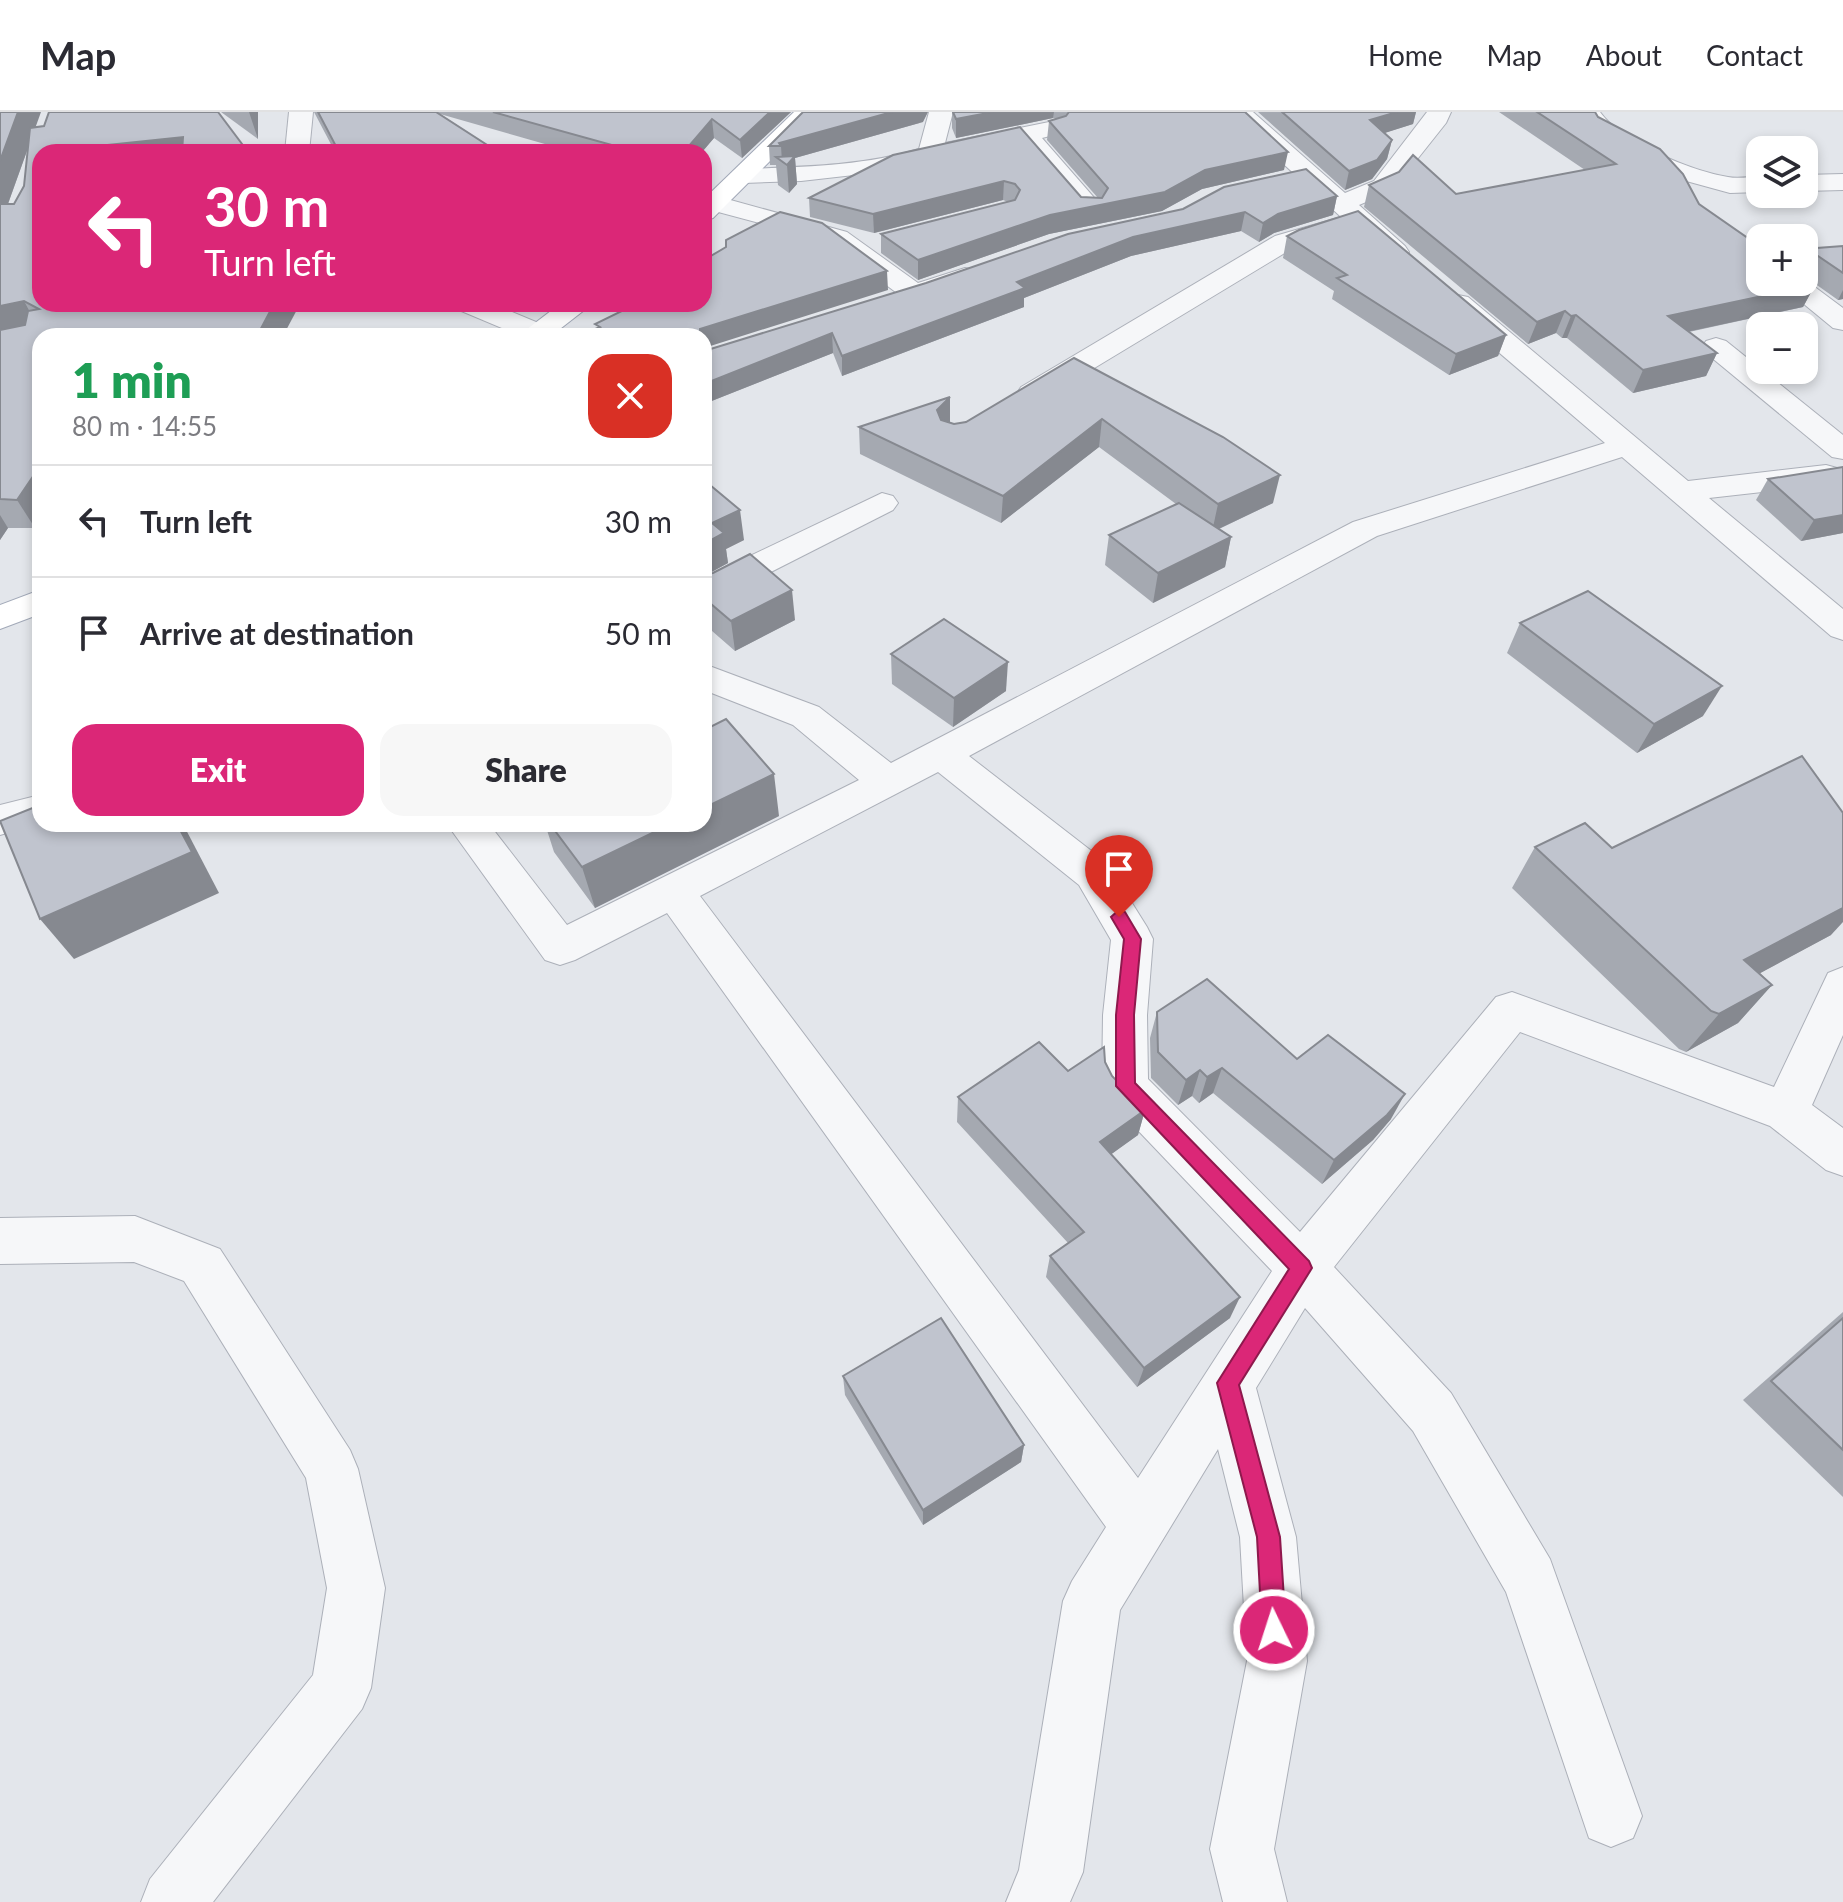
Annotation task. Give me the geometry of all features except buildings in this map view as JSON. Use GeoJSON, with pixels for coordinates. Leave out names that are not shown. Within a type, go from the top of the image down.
{"type":"FeatureCollection","features":[{"type":"Feature","properties":{"kind":"main road"},"geometry":{"type":"LineString","coordinates":[[712,207],[807,112]]}},
{"type":"Feature","properties":{"kind":"main road"},"geometry":{"type":"LineString","coordinates":[[544,328],[567,312]]}},
{"type":"Feature","properties":{"kind":"main road"},"geometry":{"type":"LineString","coordinates":[[0,618],[32,604]]}},
{"type":"Feature","properties":{"kind":"street"},"geometry":{"type":"LineString","coordinates":[[298,144],[301,112]]}},
{"type":"Feature","properties":{"kind":"street"},"geometry":{"type":"LineString","coordinates":[[930,153],[941,112]]}},
{"type":"Feature","properties":{"kind":"street"},"geometry":{"type":"LineString","coordinates":[[1239,112],[1294,178],[1348,212],[1416,269]]}},
{"type":"Feature","properties":{"kind":"street"},"geometry":{"type":"LineString","coordinates":[[1007,407],[1284,242],[1348,212],[1383,186],[1438,118],[1439,112]]}},
{"type":"Feature","properties":{"kind":"street"},"geometry":{"type":"LineString","coordinates":[[1588,112],[1601,131],[1677,171],[1730,185],[1746,184]]}},
{"type":"Feature","properties":{"kind":"street"},"geometry":{"type":"LineString","coordinates":[[744,176],[801,174],[898,163],[930,153],[1054,128]]}},
{"type":"Feature","properties":{"kind":"street"},"geometry":{"type":"LineString","coordinates":[[1026,134],[1091,209]]}},
{"type":"Feature","properties":{"kind":"street"},"geometry":{"type":"LineString","coordinates":[[1677,171],[1694,207]]}},
{"type":"Feature","properties":{"kind":"street"},"geometry":{"type":"LineString","coordinates":[[1818,183],[1843,182]]}},
{"type":"Feature","properties":{"kind":"street"},"geometry":{"type":"LineString","coordinates":[[712,209],[874,244],[888,241]]}},
{"type":"Feature","properties":{"kind":"street"},"geometry":{"type":"LineString","coordinates":[[836,237],[902,298],[987,268]]}},
{"type":"Feature","properties":{"kind":"street"},"geometry":{"type":"LineString","coordinates":[[1440,288],[1843,628]]}},
{"type":"Feature","properties":{"kind":"street"},"geometry":{"type":"LineString","coordinates":[[1809,296],[1843,322]]}},
{"type":"Feature","properties":{"kind":"street"},"geometry":{"type":"LineString","coordinates":[[487,312],[522,328]]}},
{"type":"Feature","properties":{"kind":"street"},"geometry":{"type":"LineString","coordinates":[[1716,347],[1843,450]]}},
{"type":"Feature","properties":{"kind":"street"},"geometry":{"type":"LineString","coordinates":[[473,832],[560,948],[888,782],[1365,529],[1578,459],[1630,446]]}},
{"type":"Feature","properties":{"kind":"street"},"geometry":{"type":"LineString","coordinates":[[1682,491],[1843,473]]}},
{"type":"Feature","properties":{"kind":"street"},"geometry":{"type":"LineString","coordinates":[[712,588],[882,503]]}},
{"type":"Feature","properties":{"kind":"street"},"geometry":{"type":"LineString","coordinates":[[712,679],[806,716],[888,782]]}},
{"type":"Feature","properties":{"kind":"street"},"geometry":{"type":"LineString","coordinates":[[941,754],[1093,874],[1132,939],[1125,1015],[1125,1086],[1302,1268],[1432,1412],[1530,1579],[1611,1816]]}},
{"type":"Feature","properties":{"kind":"street"},"geometry":{"type":"LineString","coordinates":[[0,820],[32,811]]}},
{"type":"Feature","properties":{"kind":"street"},"geometry":{"type":"LineString","coordinates":[[673,890],[1139,1525]]}},
{"type":"Feature","properties":{"kind":"street"},"geometry":{"type":"LineString","coordinates":[[1786,1112],[1843,985]]}},
{"type":"Feature","properties":{"kind":"street"},"geometry":{"type":"LineString","coordinates":[[1038,1902],[1051,1872],[1092,1601],[1302,1268],[1512,1010],[1786,1112],[1843,1155]]}},
{"type":"Feature","properties":{"kind":"street"},"geometry":{"type":"LineString","coordinates":[[0,1241],[135,1239],[202,1265],[331,1469],[356,1588],[341,1688],[173,1902]]}},
{"type":"Feature","properties":{"kind":"street"},"geometry":{"type":"LineString","coordinates":[[1228,1383],[1268,1537],[1277,1661],[1242,1849],[1255,1902]]}},
{"type":"Feature","properties":{"kind":"route"},"geometry":{"type":"LineString","coordinates":[[1119,917],[1132,939],[1125,1015],[1125,1086],[1302,1268],[1228,1383],[1268,1537],[1274,1630]]}}]}
